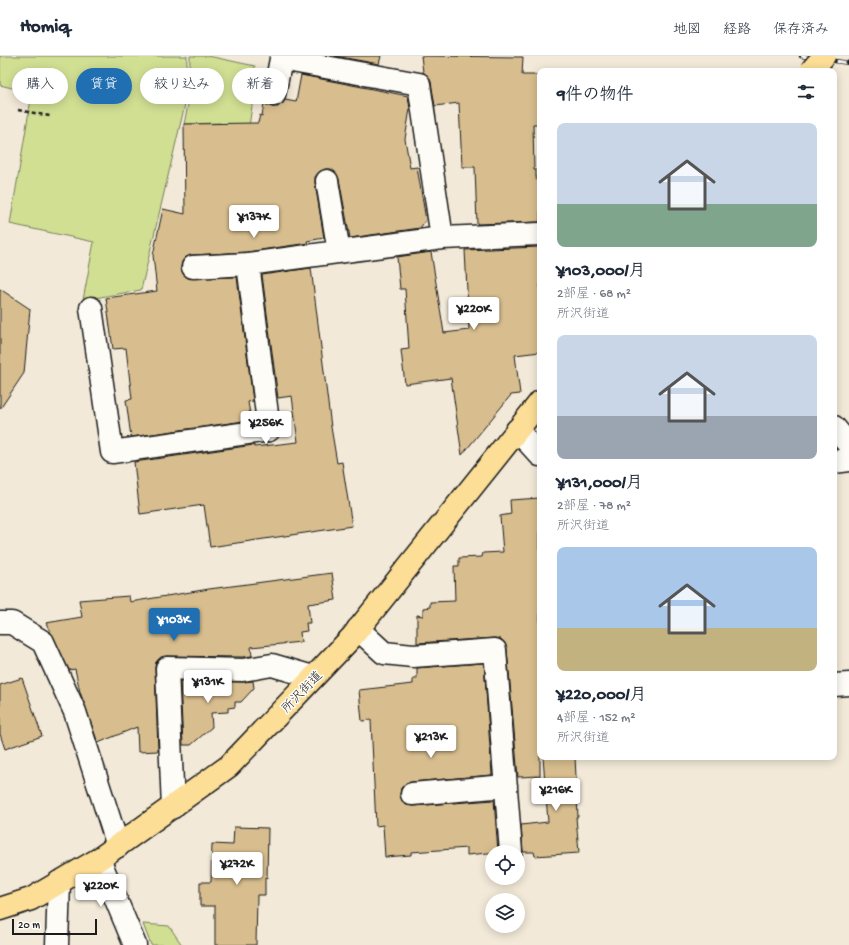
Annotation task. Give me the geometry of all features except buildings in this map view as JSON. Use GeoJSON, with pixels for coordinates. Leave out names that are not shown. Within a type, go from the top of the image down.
{"type":"FeatureCollection","features":[{"type":"Feature","properties":{"kind":"main road"},"geometry":{"type":"LineString","coordinates":[[814,68],[824,56]]}},
{"type":"Feature","properties":{"kind":"main road","name":"所沢街道"},"geometry":{"type":"LineString","coordinates":[[0,909],[31,899],[99,859],[173,808],[229,766],[358,629],[537,406]]}},
{"type":"Feature","properties":{"kind":"street"},"geometry":{"type":"LineString","coordinates":[[279,68],[281,59],[419,84],[442,238]]}},
{"type":"Feature","properties":{"kind":"street"},"geometry":{"type":"LineString","coordinates":[[327,181],[339,252]]}},
{"type":"Feature","properties":{"kind":"street"},"geometry":{"type":"LineString","coordinates":[[194,267],[248,264],[442,238],[537,234]]}},
{"type":"Feature","properties":{"kind":"street"},"geometry":{"type":"LineString","coordinates":[[91,308],[112,452],[269,430],[248,264]]}},
{"type":"Feature","properties":{"kind":"street"},"geometry":{"type":"LineString","coordinates":[[516,430],[537,452]]}},
{"type":"Feature","properties":{"kind":"street"},"geometry":{"type":"LineString","coordinates":[[837,431],[849,445]]}},
{"type":"Feature","properties":{"kind":"street"},"geometry":{"type":"LineString","coordinates":[[837,462],[849,460]]}},
{"type":"Feature","properties":{"kind":"street"},"geometry":{"type":"LineString","coordinates":[[0,623],[12,623],[43,642],[75,712],[118,846]]}},
{"type":"Feature","properties":{"kind":"street"},"geometry":{"type":"LineString","coordinates":[[358,629],[384,653],[413,656],[495,650],[510,845]]}},
{"type":"Feature","properties":{"kind":"street"},"geometry":{"type":"LineString","coordinates":[[173,808],[167,668],[243,670],[272,665],[313,677]]}},
{"type":"Feature","properties":{"kind":"street"},"geometry":{"type":"LineString","coordinates":[[837,685],[849,684]]}},
{"type":"Feature","properties":{"kind":"street"},"geometry":{"type":"LineString","coordinates":[[412,794],[506,786]]}},
{"type":"Feature","properties":{"kind":"street"},"geometry":{"type":"LineString","coordinates":[[99,859],[134,945]]}},
{"type":"Feature","properties":{"kind":"street"},"geometry":{"type":"LineString","coordinates":[[57,945],[59,882]]}},
{"type":"Feature","properties":{"kind":"path"},"geometry":{"type":"LineString","coordinates":[[18,110],[50,116]]}},
{"type":"Feature","properties":{"kind":"green space"},"geometry":{"type":"Polygon","coordinates":[[[0,56],[187,56],[187,68],[140,68],[140,104],[185,104],[141,290],[83,300],[94,242],[10,224],[30,104],[68,104],[68,68],[12,68],[12,88],[0,85],[0,56]]]}},
{"type":"Feature","properties":{"kind":"green space"},"geometry":{"type":"Polygon","coordinates":[[[190,56],[208,56],[255,66],[254,68],[232,68],[232,104],[252,104],[247,140],[220,123],[184,124],[188,104],[224,104],[224,68],[190,68],[190,56]]]}},
{"type":"Feature","properties":{"kind":"green space"},"geometry":{"type":"Polygon","coordinates":[[[143,924],[169,926],[182,945],[151,945],[143,924]]]}},
{"type":"Feature","properties":{"kind":"railway"},"geometry":{"type":"LineString","coordinates":[[801,56],[849,63]]}}]}
